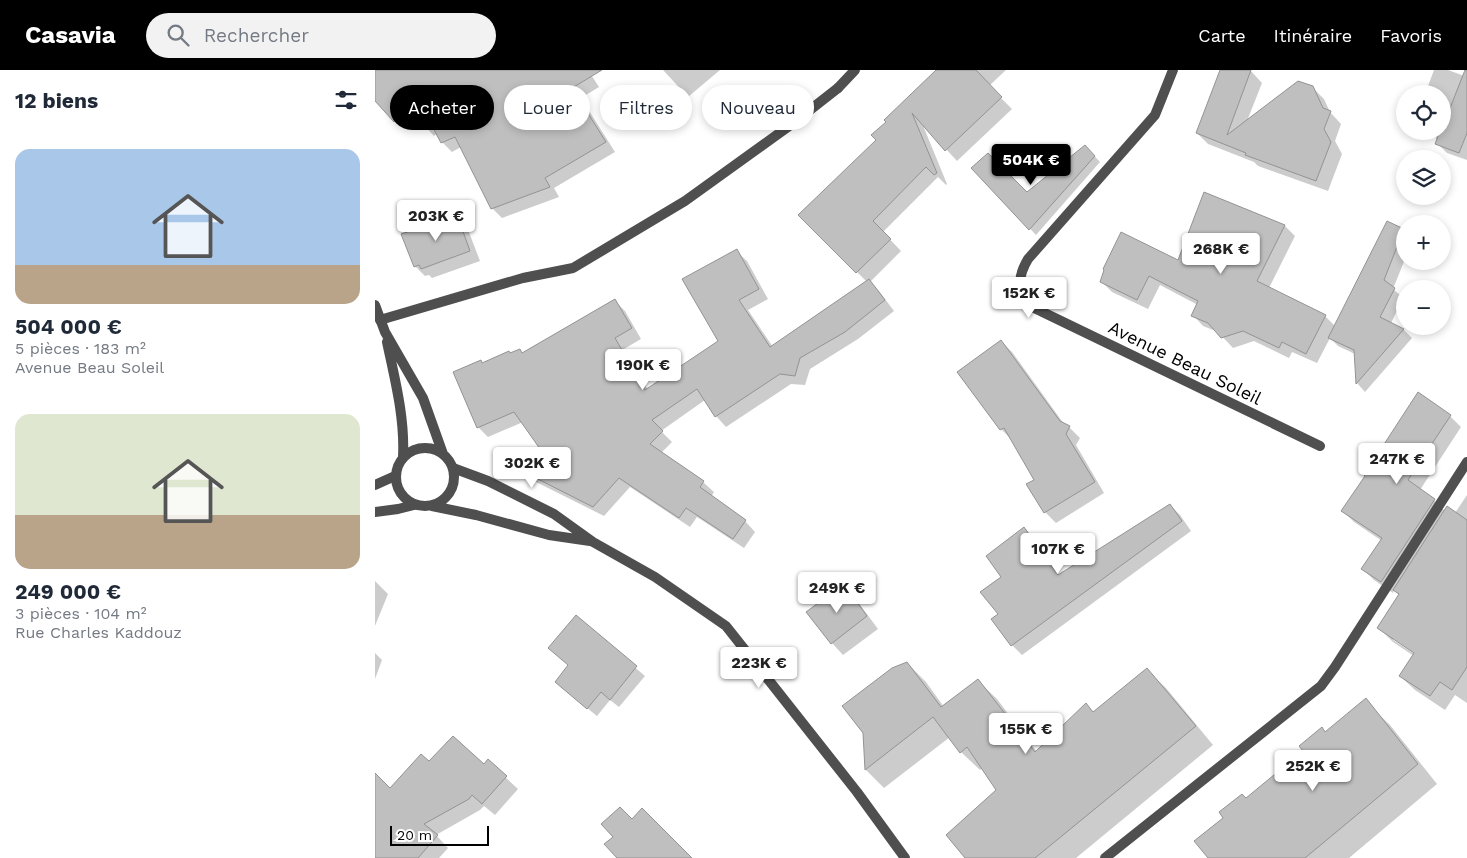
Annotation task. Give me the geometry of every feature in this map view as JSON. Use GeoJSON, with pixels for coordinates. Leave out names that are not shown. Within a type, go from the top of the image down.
{"type":"FeatureCollection","features":[{"type":"Feature","properties":{"kind":"street"},"geometry":{"type":"LineString","coordinates":[[380,320],[523,278],[573,268],[685,201],[792,124],[838,88],[855,70]]}},
{"type":"Feature","properties":{"kind":"street","name":"Avenue Beau Soleil"},"geometry":{"type":"LineString","coordinates":[[1173,70],[1155,115],[1028,259],[1021,272],[1022,296],[1028,305],[1320,446]]}},
{"type":"Feature","properties":{"kind":"street"},"geometry":{"type":"LineString","coordinates":[[375,305],[385,332],[423,398],[443,454]]}},
{"type":"Feature","properties":{"kind":"street"},"geometry":{"type":"LineString","coordinates":[[385,332],[401,406],[404,442],[403,457]]}},
{"type":"Feature","properties":{"kind":"street"},"geometry":{"type":"LineString","coordinates":[[433,506],[443,500],[451,491],[454,480],[453,468],[449,460],[433,448],[411,450],[397,466],[395,476],[400,494],[414,505],[423,507],[433,506],[549,535],[593,542]]}},
{"type":"Feature","properties":{"kind":"street"},"geometry":{"type":"LineString","coordinates":[[1105,858],[1321,686],[1467,462]]}},
{"type":"Feature","properties":{"kind":"street"},"geometry":{"type":"LineString","coordinates":[[453,468],[488,481],[554,514],[593,542],[655,577],[726,626],[857,792],[905,858]]}},
{"type":"Feature","properties":{"kind":"street"},"geometry":{"type":"LineString","coordinates":[[375,485],[395,476]]}},
{"type":"Feature","properties":{"kind":"street"},"geometry":{"type":"LineString","coordinates":[[375,512],[414,505]]}},
{"type":"Feature","properties":{"kind":"building"},"geometry":{"type":"Polygon","coordinates":[[[375,70],[602,70],[577,85],[504,85],[504,130],[590,130],[590,117],[606,142],[545,178],[550,187],[491,209],[455,137],[441,143],[434,130],[494,130],[494,85],[390,85],[390,118],[375,101],[375,70]]]}},
{"type":"Feature","properties":{"kind":"building"},"geometry":{"type":"Polygon","coordinates":[[[936,70],[976,70],[1002,97],[945,151],[912,113],[937,173],[934,175],[926,167],[873,221],[891,239],[856,273],[798,215],[876,140],[871,135],[936,70]]]}},
{"type":"Feature","properties":{"kind":"building"},"geometry":{"type":"Polygon","coordinates":[[[1220,70],[1251,70],[1227,135],[1298,81],[1313,86],[1323,108],[1331,111],[1324,129],[1331,142],[1316,181],[1245,155],[1246,153],[1196,133],[1220,70]]]}},
{"type":"Feature","properties":{"kind":"building"},"geometry":{"type":"Polygon","coordinates":[[[1465,70],[1467,70],[1467,133],[1459,153],[1435,144],[1437,140],[1451,140],[1451,106],[1465,70]]]}},
{"type":"Feature","properties":{"kind":"building"},"geometry":{"type":"Polygon","coordinates":[[[1085,145],[1095,156],[1029,230],[971,168],[988,153],[1027,192],[1085,145]]]}},
{"type":"Feature","properties":{"kind":"building"},"geometry":{"type":"Polygon","coordinates":[[[1204,192],[1285,225],[1257,281],[1326,315],[1306,354],[1282,342],[1279,348],[1243,331],[1221,338],[1208,323],[1191,316],[1198,301],[1149,276],[1137,300],[1100,282],[1103,269],[1121,232],[1178,260],[1204,192]]]}},
{"type":"Feature","properties":{"kind":"building"},"geometry":{"type":"Polygon","coordinates":[[[457,215],[470,251],[421,269],[419,265],[414,267],[401,234],[457,215]]]}},
{"type":"Feature","properties":{"kind":"building"},"geometry":{"type":"Polygon","coordinates":[[[1387,221],[1396,225],[1396,249],[1384,280],[1395,288],[1380,317],[1396,325],[1396,335],[1399,335],[1356,384],[1354,350],[1328,338],[1387,221]]]}},
{"type":"Feature","properties":{"kind":"building"},"geometry":{"type":"Polygon","coordinates":[[[737,249],[759,289],[739,300],[770,347],[869,279],[885,300],[845,332],[800,358],[795,376],[780,374],[715,417],[697,389],[652,420],[663,431],[650,444],[704,481],[700,487],[746,520],[733,539],[686,508],[679,518],[619,478],[593,507],[522,471],[545,456],[514,412],[477,428],[453,372],[481,360],[482,363],[509,351],[510,353],[520,349],[522,353],[615,299],[632,328],[615,338],[645,390],[718,341],[682,279],[737,249]]]}},
{"type":"Feature","properties":{"kind":"building"},"geometry":{"type":"Polygon","coordinates":[[[1001,340],[1060,421],[1070,426],[1066,434],[1095,482],[1044,513],[1026,484],[1034,480],[1004,428],[1000,430],[957,372],[1001,340]]]}},
{"type":"Feature","properties":{"kind":"building"},"geometry":{"type":"Polygon","coordinates":[[[1418,392],[1451,415],[1408,480],[1435,499],[1381,582],[1361,569],[1382,538],[1341,511],[1418,392]]]}},
{"type":"Feature","properties":{"kind":"building"},"geometry":{"type":"Polygon","coordinates":[[[1170,504],[1182,521],[1011,646],[991,619],[998,614],[980,592],[1001,577],[986,556],[1024,527],[1058,575],[1170,504]]]}},
{"type":"Feature","properties":{"kind":"building"},"geometry":{"type":"Polygon","coordinates":[[[1447,506],[1467,520],[1467,667],[1452,690],[1440,682],[1430,696],[1399,676],[1414,653],[1377,628],[1399,594],[1393,590],[1447,506]]]}},
{"type":"Feature","properties":{"kind":"building"},"geometry":{"type":"Polygon","coordinates":[[[844,584],[867,616],[831,644],[806,612],[844,584]]]}},
{"type":"Feature","properties":{"kind":"building"},"geometry":{"type":"Polygon","coordinates":[[[576,615],[637,666],[610,700],[601,692],[587,709],[555,682],[568,665],[548,648],[576,615]]]}},
{"type":"Feature","properties":{"kind":"building"},"geometry":{"type":"Polygon","coordinates":[[[907,662],[941,707],[978,679],[1035,752],[1086,703],[1093,712],[1147,668],[1196,726],[1035,858],[965,858],[946,835],[996,790],[967,747],[960,753],[933,717],[865,770],[863,733],[842,706],[892,668],[907,662]]]}},
{"type":"Feature","properties":{"kind":"building"},"geometry":{"type":"Polygon","coordinates":[[[1366,698],[1418,764],[1305,858],[1208,858],[1194,841],[1223,818],[1219,812],[1242,794],[1246,798],[1303,751],[1299,746],[1322,727],[1325,732],[1366,698]]]}},
{"type":"Feature","properties":{"kind":"building"},"geometry":{"type":"Polygon","coordinates":[[[453,736],[484,764],[488,759],[507,776],[482,804],[472,795],[469,799],[424,824],[438,835],[418,858],[375,858],[375,773],[390,788],[421,754],[429,761],[453,736]]]}},
{"type":"Feature","properties":{"kind":"building"},"geometry":{"type":"Polygon","coordinates":[[[620,807],[632,819],[642,808],[692,858],[617,858],[604,844],[613,837],[601,824],[620,807]]]}}]}
